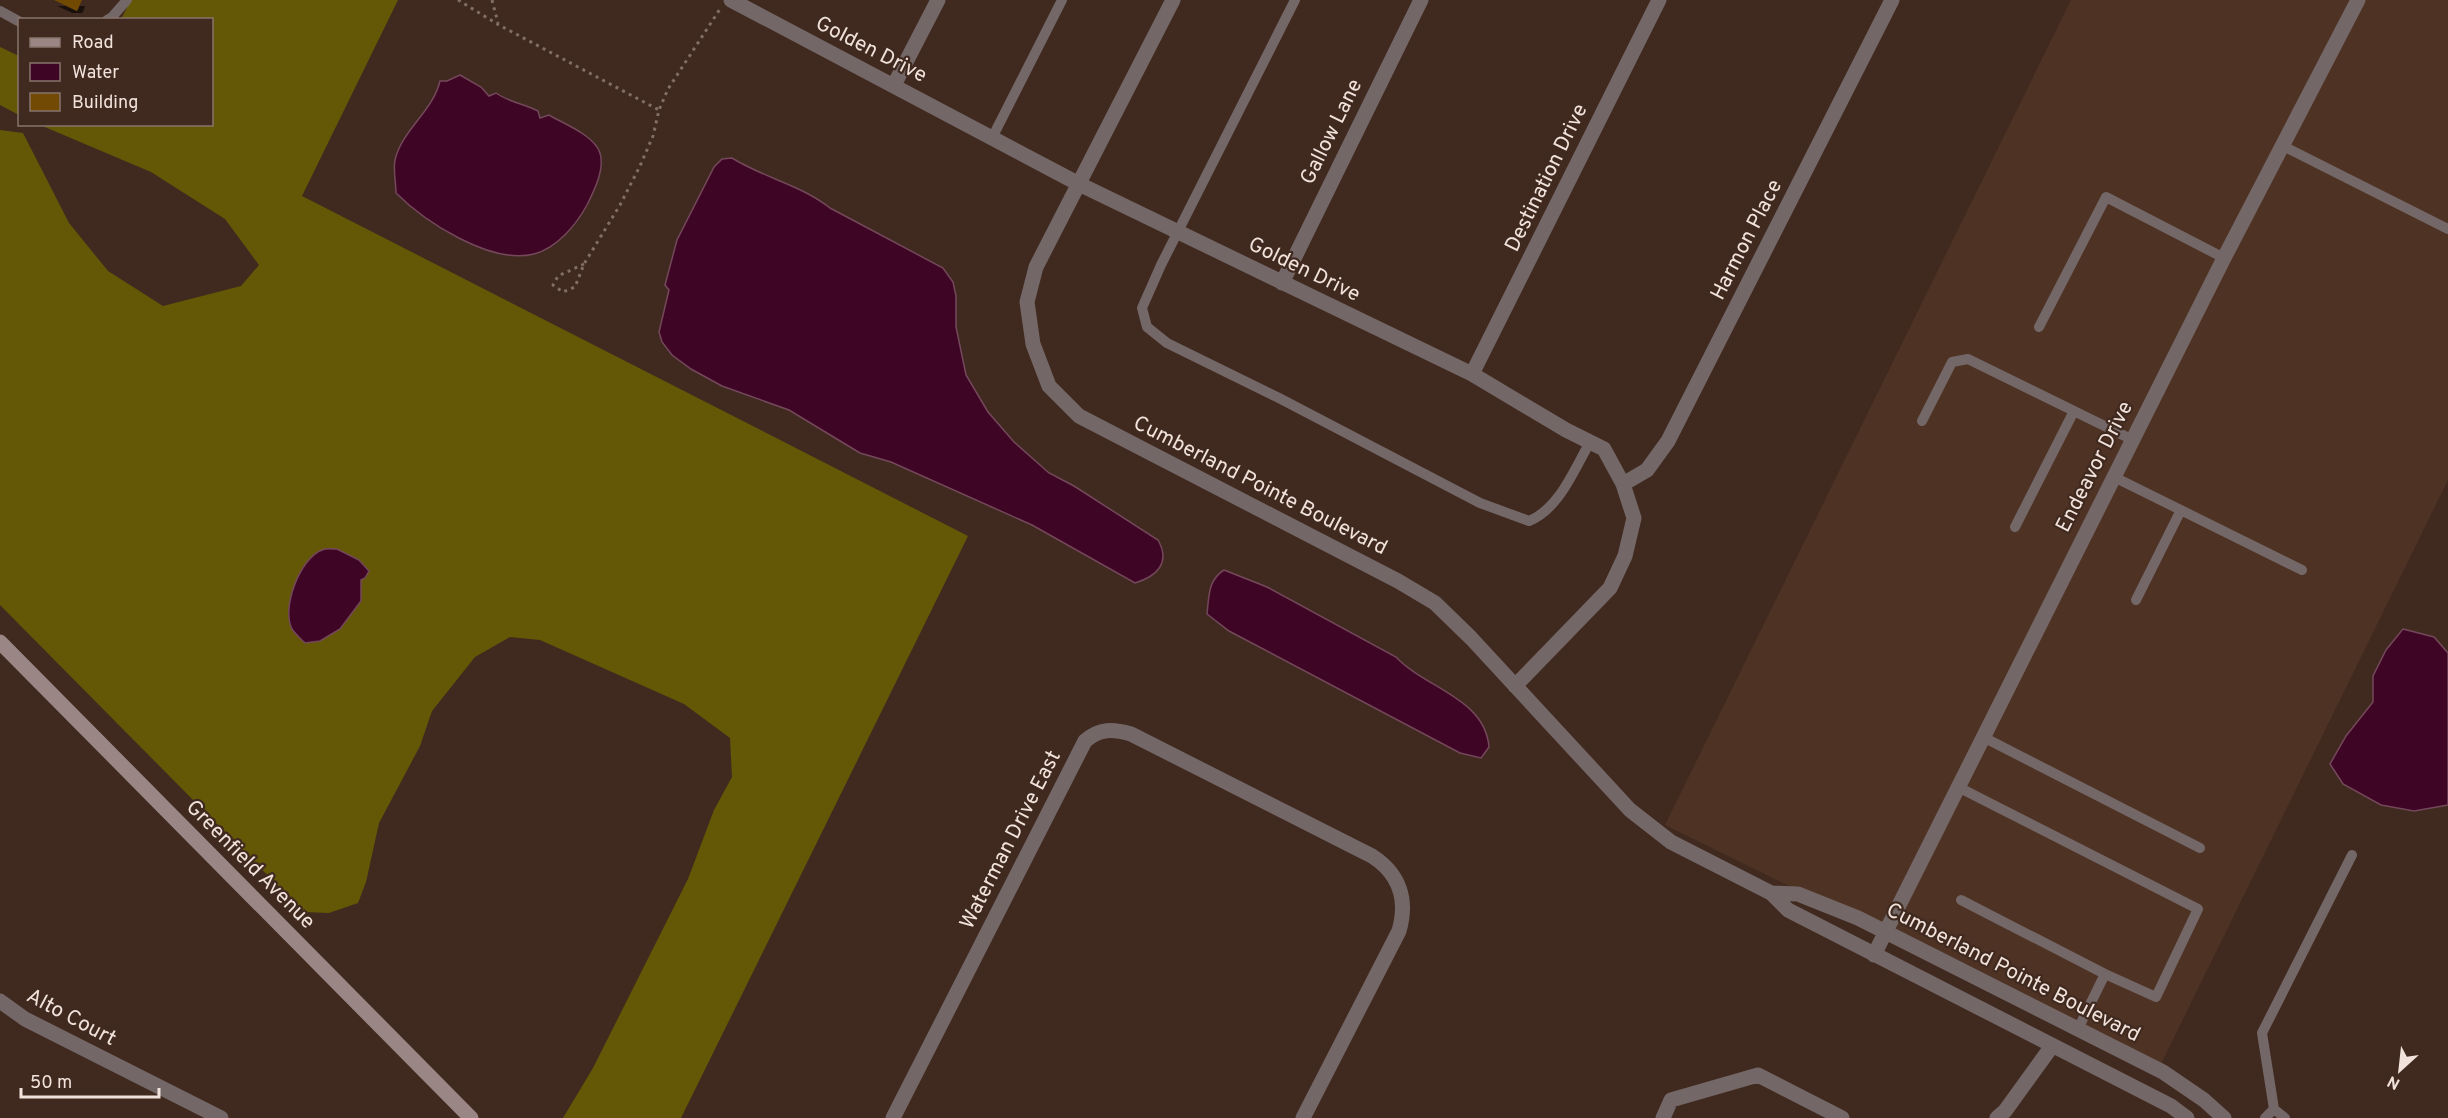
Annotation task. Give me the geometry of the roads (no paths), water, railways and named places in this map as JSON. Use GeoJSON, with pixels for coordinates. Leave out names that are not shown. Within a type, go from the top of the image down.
{"type":"FeatureCollection","features":[{"type":"Feature","properties":{"kind":"main road","name":"Greenfield Avenue"},"geometry":{"type":"LineString","coordinates":[[0,642],[471,1118]]}},
{"type":"Feature","properties":{"kind":"street","name":"Golden Drive"},"geometry":{"type":"LineString","coordinates":[[730,0],[1078,184],[1472,374],[1604,450],[1623,484],[1634,518],[1625,556],[1610,588],[1515,686]]}},
{"type":"Feature","properties":{"kind":"street"},"geometry":{"type":"LineString","coordinates":[[894,85],[938,0]]}},
{"type":"Feature","properties":{"kind":"street","name":"Cumberland Pointe Boulevard"},"geometry":{"type":"LineString","coordinates":[[1173,0],[1036,267],[1027,302],[1033,344],[1049,386],[1079,416],[1398,581],[1435,603],[1614,794],[1652,828],[1680,847],[1771,893],[1788,910],[2171,1106],[2187,1118]]}},
{"type":"Feature","properties":{"kind":"street","name":"Gallow Lane"},"geometry":{"type":"LineString","coordinates":[[1282,283],[1421,0]]}},
{"type":"Feature","properties":{"kind":"street","name":"Destination Drive"},"geometry":{"type":"LineString","coordinates":[[1472,374],[1659,0]]}},
{"type":"Feature","properties":{"kind":"street","name":"Harmon Place"},"geometry":{"type":"LineString","coordinates":[[1623,484],[1647,470],[1668,441],[1892,0]]}},
{"type":"Feature","properties":{"kind":"street","name":"Endeavor Drive"},"geometry":{"type":"LineString","coordinates":[[1874,955],[2224,258],[2358,0]]}},
{"type":"Feature","properties":{"kind":"street","name":"Waterman Drive East"},"geometry":{"type":"LineString","coordinates":[[893,1118],[1085,741],[1094,733],[1105,730],[1117,730],[1131,734],[1385,864],[1400,887],[1404,915],[1399,932],[1303,1118]]}},
{"type":"Feature","properties":{"kind":"street","name":"Cumberland Pointe Boulevard"},"geometry":{"type":"LineString","coordinates":[[1771,893],[1797,894],[1858,918],[2163,1072],[2204,1100],[2224,1118]]}},
{"type":"Feature","properties":{"kind":"street","name":"Alto Court"},"geometry":{"type":"LineString","coordinates":[[0,1000],[25,1019],[221,1118]]}},
{"type":"Feature","properties":{"kind":"street"},"geometry":{"type":"LineString","coordinates":[[1997,1118],[2005,1111],[2052,1046]]}},
{"type":"Feature","properties":{"kind":"street"},"geometry":{"type":"LineString","coordinates":[[1663,1118],[1671,1100],[1758,1075],[1842,1118]]}},
{"type":"Feature","properties":{"kind":"lane"},"geometry":{"type":"LineString","coordinates":[[110,18],[127,0]]}},
{"type":"Feature","properties":{"kind":"lane"},"geometry":{"type":"LineString","coordinates":[[992,138],[1062,0]]}},
{"type":"Feature","properties":{"kind":"lane"},"geometry":{"type":"LineString","coordinates":[[1294,0],[1142,308],[1147,327],[1167,343],[1279,398],[1480,503],[1528,521],[1539,517],[1559,495],[1590,442]]}},
{"type":"Feature","properties":{"kind":"lane"},"geometry":{"type":"LineString","coordinates":[[0,11],[18,21]]}},
{"type":"Feature","properties":{"kind":"lane"},"geometry":{"type":"LineString","coordinates":[[2283,146],[2448,229]]}},
{"type":"Feature","properties":{"kind":"lane"},"geometry":{"type":"LineString","coordinates":[[2039,327],[2106,197],[2224,258]]}},
{"type":"Feature","properties":{"kind":"lane"},"geometry":{"type":"LineString","coordinates":[[1922,421],[1952,362],[1968,359],[2133,440]]}},
{"type":"Feature","properties":{"kind":"lane"},"geometry":{"type":"LineString","coordinates":[[2015,527],[2074,411]]}},
{"type":"Feature","properties":{"kind":"lane"},"geometry":{"type":"LineString","coordinates":[[2114,477],[2302,570]]}},
{"type":"Feature","properties":{"kind":"lane"},"geometry":{"type":"LineString","coordinates":[[2136,600],[2181,510]]}},
{"type":"Feature","properties":{"kind":"lane"},"geometry":{"type":"LineString","coordinates":[[1983,737],[2200,848]]}},
{"type":"Feature","properties":{"kind":"lane"},"geometry":{"type":"LineString","coordinates":[[1958,787],[2198,909],[2156,997],[2105,974],[1961,900]]}},
{"type":"Feature","properties":{"kind":"lane"},"geometry":{"type":"LineString","coordinates":[[2285,1118],[2274,1109],[2262,1033],[2352,855]]}},
{"type":"Feature","properties":{"kind":"lane"},"geometry":{"type":"LineString","coordinates":[[2078,1029],[2105,974]]}},
{"type":"Feature","properties":{"kind":"lane"},"geometry":{"type":"LineString","coordinates":[[2265,1118],[2274,1109]]}},
{"type":"Feature","properties":{"kind":"water"},"geometry":{"type":"Polygon","coordinates":[[[460,75],[481,87],[489,96],[496,93],[538,111],[540,118],[549,115],[570,126],[592,141],[600,153],[600,173],[587,205],[565,235],[542,251],[517,256],[479,247],[441,228],[396,193],[395,160],[404,139],[431,102],[440,81],[447,81],[460,75]]]}},
{"type":"Feature","properties":{"kind":"water"},"geometry":{"type":"Polygon","coordinates":[[[732,158],[807,193],[830,208],[943,268],[953,282],[956,296],[956,327],[966,375],[988,412],[1014,442],[1049,473],[1074,486],[1158,540],[1163,555],[1160,568],[1150,577],[1135,583],[1032,525],[891,462],[860,453],[789,410],[722,386],[691,369],[672,355],[662,342],[659,332],[669,290],[665,285],[677,240],[714,167],[722,159],[732,158]]]}},
{"type":"Feature","properties":{"kind":"water"},"geometry":{"type":"Polygon","coordinates":[[[324,549],[337,549],[359,560],[369,571],[361,580],[361,601],[340,629],[320,641],[305,643],[293,631],[289,620],[291,597],[295,585],[306,563],[314,555],[324,549]]]}},
{"type":"Feature","properties":{"kind":"water"},"geometry":{"type":"Polygon","coordinates":[[[1224,570],[1267,587],[1396,657],[1408,668],[1465,705],[1477,717],[1485,730],[1489,747],[1481,758],[1460,753],[1229,631],[1207,614],[1212,584],[1224,570]]]}},
{"type":"Feature","properties":{"kind":"water"},"geometry":{"type":"Polygon","coordinates":[[[2403,629],[2434,637],[2448,653],[2448,805],[2414,811],[2381,805],[2343,784],[2330,764],[2346,736],[2373,702],[2373,676],[2386,650],[2403,629]]]}}]}
